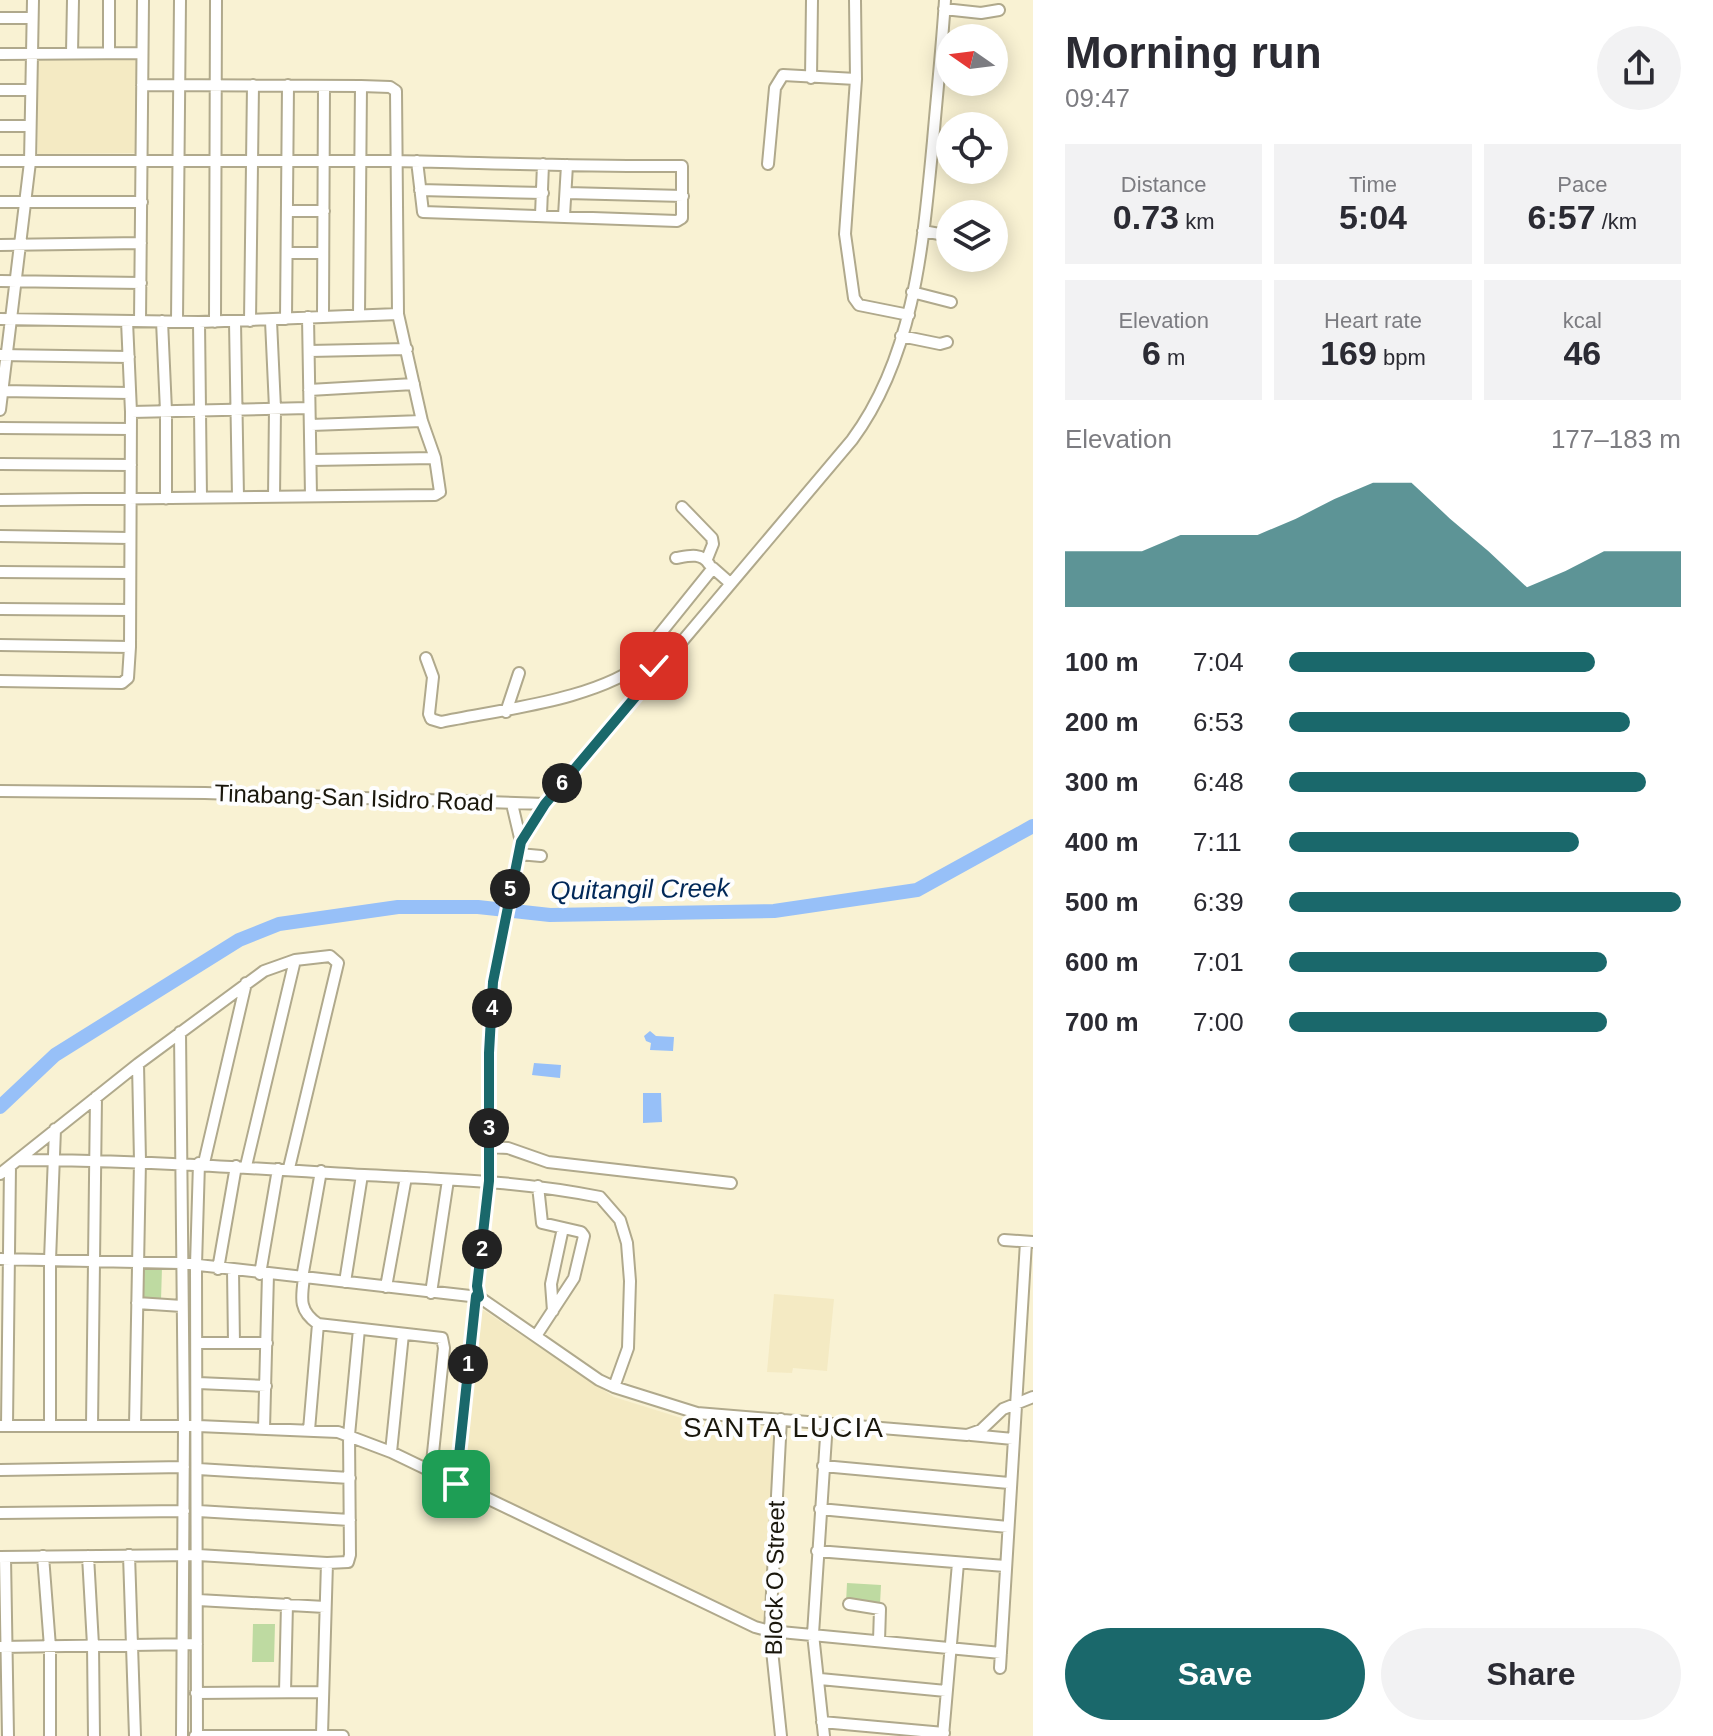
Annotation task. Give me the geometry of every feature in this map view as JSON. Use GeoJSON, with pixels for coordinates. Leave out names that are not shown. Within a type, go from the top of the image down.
{"type":"FeatureCollection","features":[{"type":"Feature","properties":{"kind":"street"},"geometry":{"type":"LineString","coordinates":[[0,410],[6,319],[16,281],[30,162],[33,0]]}},
{"type":"Feature","properties":{"kind":"street"},"geometry":{"type":"LineString","coordinates":[[72,53],[73,0]]}},
{"type":"Feature","properties":{"kind":"street"},"geometry":{"type":"LineString","coordinates":[[109,0],[109,52]]}},
{"type":"Feature","properties":{"kind":"street"},"geometry":{"type":"LineString","coordinates":[[140,321],[143,0]]}},
{"type":"Feature","properties":{"kind":"street"},"geometry":{"type":"LineString","coordinates":[[177,321],[180,0]]}},
{"type":"Feature","properties":{"kind":"street"},"geometry":{"type":"LineString","coordinates":[[215,322],[216,0]]}},
{"type":"Feature","properties":{"kind":"street"},"geometry":{"type":"LineString","coordinates":[[811,78],[812,0]]}},
{"type":"Feature","properties":{"kind":"street"},"geometry":{"type":"LineString","coordinates":[[855,0],[856,79],[845,222],[854,298],[859,305],[909,315]]}},
{"type":"Feature","properties":{"kind":"street"},"geometry":{"type":"LineString","coordinates":[[521,842],[545,804],[859,430],[882,394],[909,315],[923,231],[945,4],[981,13],[999,10]]}},
{"type":"Feature","properties":{"kind":"street"},"geometry":{"type":"LineString","coordinates":[[0,18],[32,18]]}},
{"type":"Feature","properties":{"kind":"street"},"geometry":{"type":"LineString","coordinates":[[0,54],[142,53]]}},
{"type":"Feature","properties":{"kind":"street"},"geometry":{"type":"LineString","coordinates":[[768,164],[776,85],[783,75],[856,79]]}},
{"type":"Feature","properties":{"kind":"street"},"geometry":{"type":"LineString","coordinates":[[0,500],[435,495],[441,488],[398,314],[396,91],[390,87],[361,86],[142,85]]}},
{"type":"Feature","properties":{"kind":"street"},"geometry":{"type":"LineString","coordinates":[[250,321],[253,85]]}},
{"type":"Feature","properties":{"kind":"street"},"geometry":{"type":"LineString","coordinates":[[286,319],[288,85]]}},
{"type":"Feature","properties":{"kind":"street"},"geometry":{"type":"LineString","coordinates":[[323,316],[324,86]]}},
{"type":"Feature","properties":{"kind":"street"},"geometry":{"type":"LineString","coordinates":[[359,315],[361,86]]}},
{"type":"Feature","properties":{"kind":"street"},"geometry":{"type":"LineString","coordinates":[[0,90],[30,90]]}},
{"type":"Feature","properties":{"kind":"street"},"geometry":{"type":"LineString","coordinates":[[0,126],[30,126]]}},
{"type":"Feature","properties":{"kind":"street"},"geometry":{"type":"LineString","coordinates":[[0,161],[179,159],[417,161],[682,166],[682,218],[677,221],[423,212],[417,161]]}},
{"type":"Feature","properties":{"kind":"street"},"geometry":{"type":"LineString","coordinates":[[541,215],[543,164]]}},
{"type":"Feature","properties":{"kind":"street"},"geometry":{"type":"LineString","coordinates":[[564,216],[567,165]]}},
{"type":"Feature","properties":{"kind":"street"},"geometry":{"type":"LineString","coordinates":[[420,190],[543,193]]}},
{"type":"Feature","properties":{"kind":"street"},"geometry":{"type":"LineString","coordinates":[[567,193],[683,196]]}},
{"type":"Feature","properties":{"kind":"street"},"geometry":{"type":"LineString","coordinates":[[0,202],[142,202]]}},
{"type":"Feature","properties":{"kind":"street"},"geometry":{"type":"LineString","coordinates":[[288,211],[324,211]]}},
{"type":"Feature","properties":{"kind":"street"},"geometry":{"type":"LineString","coordinates":[[923,231],[936,233]]}},
{"type":"Feature","properties":{"kind":"street"},"geometry":{"type":"LineString","coordinates":[[0,245],[141,243]]}},
{"type":"Feature","properties":{"kind":"street"},"geometry":{"type":"LineString","coordinates":[[287,253],[323,253]]}},
{"type":"Feature","properties":{"kind":"street"},"geometry":{"type":"LineString","coordinates":[[0,281],[141,283]]}},
{"type":"Feature","properties":{"kind":"street"},"geometry":{"type":"LineString","coordinates":[[912,292],[951,302]]}},
{"type":"Feature","properties":{"kind":"street"},"geometry":{"type":"LineString","coordinates":[[6,319],[235,322],[398,314]]}},
{"type":"Feature","properties":{"kind":"street"},"geometry":{"type":"LineString","coordinates":[[308,317],[311,496]]}},
{"type":"Feature","properties":{"kind":"street"},"geometry":{"type":"LineString","coordinates":[[0,681],[122,683],[128,678],[131,412],[127,321]]}},
{"type":"Feature","properties":{"kind":"street"},"geometry":{"type":"LineString","coordinates":[[162,321],[166,499]]}},
{"type":"Feature","properties":{"kind":"street"},"geometry":{"type":"LineString","coordinates":[[271,321],[275,408],[274,497]]}},
{"type":"Feature","properties":{"kind":"street"},"geometry":{"type":"LineString","coordinates":[[199,322],[201,498]]}},
{"type":"Feature","properties":{"kind":"street"},"geometry":{"type":"LineString","coordinates":[[235,322],[238,497]]}},
{"type":"Feature","properties":{"kind":"street"},"geometry":{"type":"LineString","coordinates":[[901,336],[940,344],[947,342]]}},
{"type":"Feature","properties":{"kind":"street"},"geometry":{"type":"LineString","coordinates":[[309,351],[407,349]]}},
{"type":"Feature","properties":{"kind":"street"},"geometry":{"type":"LineString","coordinates":[[3,355],[129,357]]}},
{"type":"Feature","properties":{"kind":"street"},"geometry":{"type":"LineString","coordinates":[[309,390],[414,384]]}},
{"type":"Feature","properties":{"kind":"street"},"geometry":{"type":"LineString","coordinates":[[1,391],[130,393]]}},
{"type":"Feature","properties":{"kind":"street"},"geometry":{"type":"LineString","coordinates":[[131,412],[309,408]]}},
{"type":"Feature","properties":{"kind":"street"},"geometry":{"type":"LineString","coordinates":[[311,425],[422,421]]}},
{"type":"Feature","properties":{"kind":"street"},"geometry":{"type":"LineString","coordinates":[[0,428],[131,429]]}},
{"type":"Feature","properties":{"kind":"street"},"geometry":{"type":"LineString","coordinates":[[311,460],[435,458]]}},
{"type":"Feature","properties":{"kind":"street"},"geometry":{"type":"LineString","coordinates":[[0,464],[131,465]]}},
{"type":"Feature","properties":{"kind":"street"},"geometry":{"type":"LineString","coordinates":[[658,670],[645,653],[710,564],[713,544],[712,538],[682,507]]}},
{"type":"Feature","properties":{"kind":"street"},"geometry":{"type":"LineString","coordinates":[[0,536],[130,538]]}},
{"type":"Feature","properties":{"kind":"street"},"geometry":{"type":"LineString","coordinates":[[676,558],[697,555],[730,583]]}},
{"type":"Feature","properties":{"kind":"street"},"geometry":{"type":"LineString","coordinates":[[0,572],[130,573]]}},
{"type":"Feature","properties":{"kind":"street"},"geometry":{"type":"LineString","coordinates":[[0,609],[130,610]]}},
{"type":"Feature","properties":{"kind":"street"},"geometry":{"type":"LineString","coordinates":[[0,645],[130,647]]}},
{"type":"Feature","properties":{"kind":"street"},"geometry":{"type":"LineString","coordinates":[[426,658],[433,677],[428,708],[431,719],[441,722],[506,712],[616,679],[648,659]]}},
{"type":"Feature","properties":{"kind":"street"},"geometry":{"type":"LineString","coordinates":[[506,712],[519,673]]}},
{"type":"Feature","properties":{"kind":"street","name":"Tinabang-San Isidro Road"},"geometry":{"type":"LineString","coordinates":[[0,791],[205,793],[545,804]]}},
{"type":"Feature","properties":{"kind":"street"},"geometry":{"type":"LineString","coordinates":[[456,1484],[489,1181],[489,1053],[493,982],[521,842],[512,804]]}},
{"type":"Feature","properties":{"kind":"street"},"geometry":{"type":"LineString","coordinates":[[519,854],[541,856]]}},
{"type":"Feature","properties":{"kind":"street"},"geometry":{"type":"LineString","coordinates":[[0,1174],[138,1064],[264,971],[295,960],[330,956],[338,963],[284,1168],[264,1274],[267,1343],[264,1429]]}},
{"type":"Feature","properties":{"kind":"street"},"geometry":{"type":"LineString","coordinates":[[218,1269],[241,1166],[295,960]]}},
{"type":"Feature","properties":{"kind":"street"},"geometry":{"type":"LineString","coordinates":[[246,983],[201,1163],[196,1265],[196,1736],[343,1736]]}},
{"type":"Feature","properties":{"kind":"street"},"geometry":{"type":"LineString","coordinates":[[180,1032],[184,1426],[182,1736]]}},
{"type":"Feature","properties":{"kind":"street"},"geometry":{"type":"LineString","coordinates":[[135,1426],[140,1161],[138,1064]]}},
{"type":"Feature","properties":{"kind":"street"},"geometry":{"type":"LineString","coordinates":[[92,1426],[96,1097]]}},
{"type":"Feature","properties":{"kind":"street"},"geometry":{"type":"LineString","coordinates":[[50,1426],[50,1260],[55,1129]]}},
{"type":"Feature","properties":{"kind":"street"},"geometry":{"type":"LineString","coordinates":[[489,1147],[513,1149],[548,1162],[731,1183]]}},
{"type":"Feature","properties":{"kind":"street"},"geometry":{"type":"LineString","coordinates":[[14,1163],[55,1160],[201,1163],[489,1181],[600,1197],[620,1220],[627,1243],[631,1330],[614,1387]]}},
{"type":"Feature","properties":{"kind":"street"},"geometry":{"type":"LineString","coordinates":[[14,1163],[4,1259],[3,1426],[198,1426],[309,1430],[349,1435],[391,1452],[755,1627],[770,1631],[1001,1653]]}},
{"type":"Feature","properties":{"kind":"street"},"geometry":{"type":"LineString","coordinates":[[321,1171],[301,1305],[308,1317],[318,1324],[442,1338],[444,1343],[431,1472]]}},
{"type":"Feature","properties":{"kind":"street"},"geometry":{"type":"LineString","coordinates":[[345,1282],[362,1175]]}},
{"type":"Feature","properties":{"kind":"street"},"geometry":{"type":"LineString","coordinates":[[386,1287],[406,1177]]}},
{"type":"Feature","properties":{"kind":"street"},"geometry":{"type":"LineString","coordinates":[[431,1293],[448,1180]]}},
{"type":"Feature","properties":{"kind":"street"},"geometry":{"type":"LineString","coordinates":[[536,1336],[574,1278],[584,1236],[581,1232],[542,1223],[538,1186]]}},
{"type":"Feature","properties":{"kind":"street"},"geometry":{"type":"LineString","coordinates":[[553,1311],[551,1284],[563,1228]]}},
{"type":"Feature","properties":{"kind":"street"},"geometry":{"type":"LineString","coordinates":[[1000,1668],[1014,1404],[1029,1242],[1004,1240]]}},
{"type":"Feature","properties":{"kind":"street"},"geometry":{"type":"LineString","coordinates":[[4,1259],[181,1263],[478,1297],[614,1387],[697,1413],[1013,1439]]}},
{"type":"Feature","properties":{"kind":"street"},"geometry":{"type":"LineString","coordinates":[[233,1270],[234,1343]]}},
{"type":"Feature","properties":{"kind":"street"},"geometry":{"type":"LineString","coordinates":[[137,1303],[182,1306]]}},
{"type":"Feature","properties":{"kind":"street"},"geometry":{"type":"LineString","coordinates":[[309,1430],[318,1324]]}},
{"type":"Feature","properties":{"kind":"street"},"geometry":{"type":"LineString","coordinates":[[8,1736],[2,1557],[198,1555],[348,1562],[349,1435],[359,1329]]}},
{"type":"Feature","properties":{"kind":"street"},"geometry":{"type":"LineString","coordinates":[[391,1452],[403,1334]]}},
{"type":"Feature","properties":{"kind":"street"},"geometry":{"type":"LineString","coordinates":[[198,1343],[267,1343]]}},
{"type":"Feature","properties":{"kind":"street"},"geometry":{"type":"LineString","coordinates":[[198,1383],[266,1386]]}},
{"type":"Feature","properties":{"kind":"street"},"geometry":{"type":"LineString","coordinates":[[967,1435],[981,1430],[1003,1409],[1033,1397]]}},
{"type":"Feature","properties":{"kind":"street","name":"Block O Street"},"geometry":{"type":"LineString","coordinates":[[781,1419],[770,1631],[781,1736]]}},
{"type":"Feature","properties":{"kind":"street"},"geometry":{"type":"LineString","coordinates":[[824,1736],[813,1634],[827,1422]]}},
{"type":"Feature","properties":{"kind":"street"},"geometry":{"type":"LineString","coordinates":[[823,1466],[1009,1483]]}},
{"type":"Feature","properties":{"kind":"street"},"geometry":{"type":"LineString","coordinates":[[0,1470],[184,1467]]}},
{"type":"Feature","properties":{"kind":"street"},"geometry":{"type":"LineString","coordinates":[[198,1469],[350,1478]]}},
{"type":"Feature","properties":{"kind":"street"},"geometry":{"type":"LineString","coordinates":[[820,1509],[1008,1527]]}},
{"type":"Feature","properties":{"kind":"street"},"geometry":{"type":"LineString","coordinates":[[0,1513],[184,1511]]}},
{"type":"Feature","properties":{"kind":"street"},"geometry":{"type":"LineString","coordinates":[[198,1511],[350,1520]]}},
{"type":"Feature","properties":{"kind":"street"},"geometry":{"type":"LineString","coordinates":[[817,1551],[1005,1566]]}},
{"type":"Feature","properties":{"kind":"street"},"geometry":{"type":"LineString","coordinates":[[129,1555],[135,1736]]}},
{"type":"Feature","properties":{"kind":"street"},"geometry":{"type":"LineString","coordinates":[[43,1556],[50,1647],[50,1736]]}},
{"type":"Feature","properties":{"kind":"street"},"geometry":{"type":"LineString","coordinates":[[88,1556],[94,1736]]}},
{"type":"Feature","properties":{"kind":"street"},"geometry":{"type":"LineString","coordinates":[[322,1734],[327,1563]]}},
{"type":"Feature","properties":{"kind":"street"},"geometry":{"type":"LineString","coordinates":[[822,1722],[944,1735],[958,1563]]}},
{"type":"Feature","properties":{"kind":"street"},"geometry":{"type":"LineString","coordinates":[[198,1600],[325,1607]]}},
{"type":"Feature","properties":{"kind":"street"},"geometry":{"type":"LineString","coordinates":[[285,1692],[287,1604]]}},
{"type":"Feature","properties":{"kind":"street"},"geometry":{"type":"LineString","coordinates":[[849,1604],[880,1609],[879,1641]]}},
{"type":"Feature","properties":{"kind":"street"},"geometry":{"type":"LineString","coordinates":[[3,1647],[197,1644]]}},
{"type":"Feature","properties":{"kind":"street"},"geometry":{"type":"LineString","coordinates":[[820,1679],[946,1691]]}},
{"type":"Feature","properties":{"kind":"street"},"geometry":{"type":"LineString","coordinates":[[196,1693],[322,1692]]}},
{"type":"Feature","properties":{"kind":"shaded area"},"geometry":{"type":"Polygon","coordinates":[[[139,56],[140,153],[38,154],[38,57],[139,56]]]}},
{"type":"Feature","properties":{"kind":"shaded area"},"geometry":{"type":"Polygon","coordinates":[[[774,1294],[834,1299],[827,1371],[793,1368],[792,1373],[767,1372],[774,1294]]]}},
{"type":"Feature","properties":{"kind":"shaded area"},"geometry":{"type":"Polygon","coordinates":[[[479,1307],[614,1397],[694,1422],[779,1428],[766,1628],[549,1521],[459,1481],[479,1307]]]}},
{"type":"Feature","properties":{"kind":"green space"},"geometry":{"type":"Polygon","coordinates":[[[143,1267],[162,1267],[161,1301],[141,1300],[143,1267]]]}},
{"type":"Feature","properties":{"kind":"green space"},"geometry":{"type":"Polygon","coordinates":[[[847,1583],[881,1585],[880,1604],[846,1603],[847,1583]]]}},
{"type":"Feature","properties":{"kind":"green space"},"geometry":{"type":"Polygon","coordinates":[[[253,1624],[275,1624],[274,1662],[252,1662],[253,1624]]]}},
{"type":"Feature","properties":{"kind":"water"},"geometry":{"type":"Polygon","coordinates":[[[650,1031],[656,1036],[674,1037],[673,1051],[650,1050],[651,1043],[644,1036],[650,1031]]]}},
{"type":"Feature","properties":{"kind":"water"},"geometry":{"type":"Polygon","coordinates":[[[534,1063],[561,1065],[560,1078],[532,1075],[534,1063]]]}},
{"type":"Feature","properties":{"kind":"water"},"geometry":{"type":"Polygon","coordinates":[[[643,1093],[661,1093],[662,1122],[643,1123],[643,1093]]]}},
{"type":"Feature","properties":{"kind":"waterway","name":"Quitangil Creek"},"geometry":{"type":"LineString","coordinates":[[0,1107],[55,1055],[239,940],[279,924],[398,907],[478,907],[550,915],[774,911],[917,890],[1033,826]]}},
{"type":"Feature","properties":{"kind":"district","name":"SANTA LUCIA"},"geometry":{"type":"Point","coordinates":[784,1427]}},
{"type":"Feature","properties":{"kind":"route"},"geometry":{"type":"LineString","coordinates":[[456,1484],[476,1296],[479,1297],[478,1274],[489,1181],[489,1053],[493,982],[521,842],[545,804],[658,670],[654,666]]}}]}
